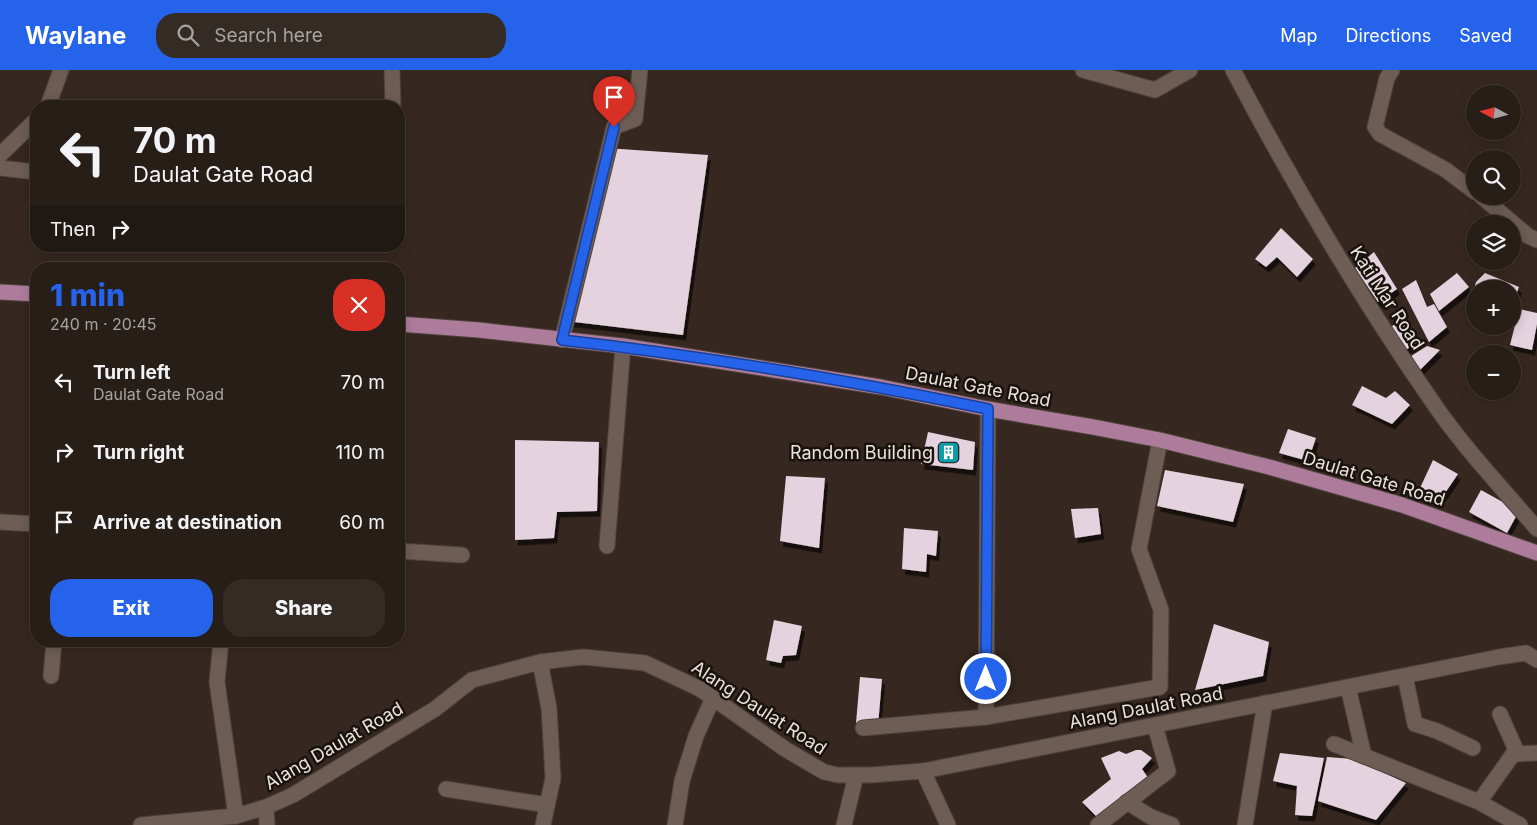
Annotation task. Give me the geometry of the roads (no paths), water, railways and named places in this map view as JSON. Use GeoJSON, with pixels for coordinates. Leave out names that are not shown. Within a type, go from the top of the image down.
{"type":"FeatureCollection","features":[{"type":"Feature","properties":{"kind":"main road"},"geometry":{"type":"LineString","coordinates":[[0,292],[30,294]]}},
{"type":"Feature","properties":{"kind":"main road","name":"Daulat Gate Road"},"geometry":{"type":"LineString","coordinates":[[405,324],[479,330],[623,346],[872,386],[1160,440],[1269,467],[1402,505],[1537,553]]}},
{"type":"Feature","properties":{"kind":"street"},"geometry":{"type":"LineString","coordinates":[[50,100],[61,70]]}},
{"type":"Feature","properties":{"kind":"street"},"geometry":{"type":"LineString","coordinates":[[392,70],[393,100]]}},
{"type":"Feature","properties":{"kind":"street"},"geometry":{"type":"LineString","coordinates":[[562,340],[614,127],[635,118],[640,70]]}},
{"type":"Feature","properties":{"kind":"street"},"geometry":{"type":"LineString","coordinates":[[1083,70],[1155,90],[1190,70]]}},
{"type":"Feature","properties":{"kind":"street","name":"Kati Mar Road"},"geometry":{"type":"LineString","coordinates":[[1233,70],[1264,128],[1342,263],[1436,408],[1537,529]]}},
{"type":"Feature","properties":{"kind":"street"},"geometry":{"type":"LineString","coordinates":[[1392,70],[1387,78],[1375,127],[1380,134],[1446,170],[1466,185]]}},
{"type":"Feature","properties":{"kind":"street"},"geometry":{"type":"LineString","coordinates":[[0,155],[30,126]]}},
{"type":"Feature","properties":{"kind":"street"},"geometry":{"type":"LineString","coordinates":[[0,168],[30,171]]}},
{"type":"Feature","properties":{"kind":"street"},"geometry":{"type":"LineString","coordinates":[[1491,205],[1528,236],[1537,240]]}},
{"type":"Feature","properties":{"kind":"street"},"geometry":{"type":"LineString","coordinates":[[607,546],[623,346]]}},
{"type":"Feature","properties":{"kind":"street"},"geometry":{"type":"LineString","coordinates":[[986,717],[988,409]]}},
{"type":"Feature","properties":{"kind":"street"},"geometry":{"type":"LineString","coordinates":[[863,728],[986,717],[1160,688],[1160,610],[1140,549],[1160,440]]}},
{"type":"Feature","properties":{"kind":"street"},"geometry":{"type":"LineString","coordinates":[[0,522],[30,524]]}},
{"type":"Feature","properties":{"kind":"street"},"geometry":{"type":"LineString","coordinates":[[405,551],[462,555]]}},
{"type":"Feature","properties":{"kind":"street"},"geometry":{"type":"LineString","coordinates":[[51,676],[53,647]]}},
{"type":"Feature","properties":{"kind":"street"},"geometry":{"type":"LineString","coordinates":[[220,647],[217,682],[236,816]]}},
{"type":"Feature","properties":{"kind":"street","name":"Alang Daulat Road"},"geometry":{"type":"LineString","coordinates":[[141,825],[187,823],[236,816],[266,807],[293,795],[434,709],[472,680],[540,662],[583,657],[645,663],[700,688],[785,749],[824,772],[838,775],[856,775],[923,770],[1499,657],[1526,653],[1537,660]]}},
{"type":"Feature","properties":{"kind":"street"},"geometry":{"type":"LineString","coordinates":[[540,662],[549,708],[553,778],[543,825]]}},
{"type":"Feature","properties":{"kind":"street"},"geometry":{"type":"LineString","coordinates":[[1405,676],[1415,724],[1437,731],[1473,748]]}},
{"type":"Feature","properties":{"kind":"street"},"geometry":{"type":"LineString","coordinates":[[1348,687],[1364,756]]}},
{"type":"Feature","properties":{"kind":"street"},"geometry":{"type":"LineString","coordinates":[[675,825],[682,781],[696,736],[713,698]]}},
{"type":"Feature","properties":{"kind":"street"},"geometry":{"type":"LineString","coordinates":[[1246,825],[1266,703]]}},
{"type":"Feature","properties":{"kind":"street"},"geometry":{"type":"LineString","coordinates":[[1479,802],[1516,750],[1500,714]]}},
{"type":"Feature","properties":{"kind":"street"},"geometry":{"type":"LineString","coordinates":[[1098,825],[1168,771],[1155,726]]}},
{"type":"Feature","properties":{"kind":"street"},"geometry":{"type":"LineString","coordinates":[[1334,744],[1479,802],[1520,825]]}},
{"type":"Feature","properties":{"kind":"street"},"geometry":{"type":"LineString","coordinates":[[1513,754],[1537,753]]}},
{"type":"Feature","properties":{"kind":"street"},"geometry":{"type":"LineString","coordinates":[[923,770],[948,825]]}},
{"type":"Feature","properties":{"kind":"street"},"geometry":{"type":"LineString","coordinates":[[844,825],[856,775]]}},
{"type":"Feature","properties":{"kind":"street"},"geometry":{"type":"LineString","coordinates":[[446,789],[548,805]]}},
{"type":"Feature","properties":{"kind":"street"},"geometry":{"type":"LineString","coordinates":[[1127,802],[1151,817],[1172,825]]}},
{"type":"Feature","properties":{"kind":"street"},"geometry":{"type":"LineString","coordinates":[[266,807],[266,825]]}},
{"type":"Feature","properties":{"kind":"place","name":"Random Building"},"geometry":{"type":"Point","coordinates":[949,453]}}]}
